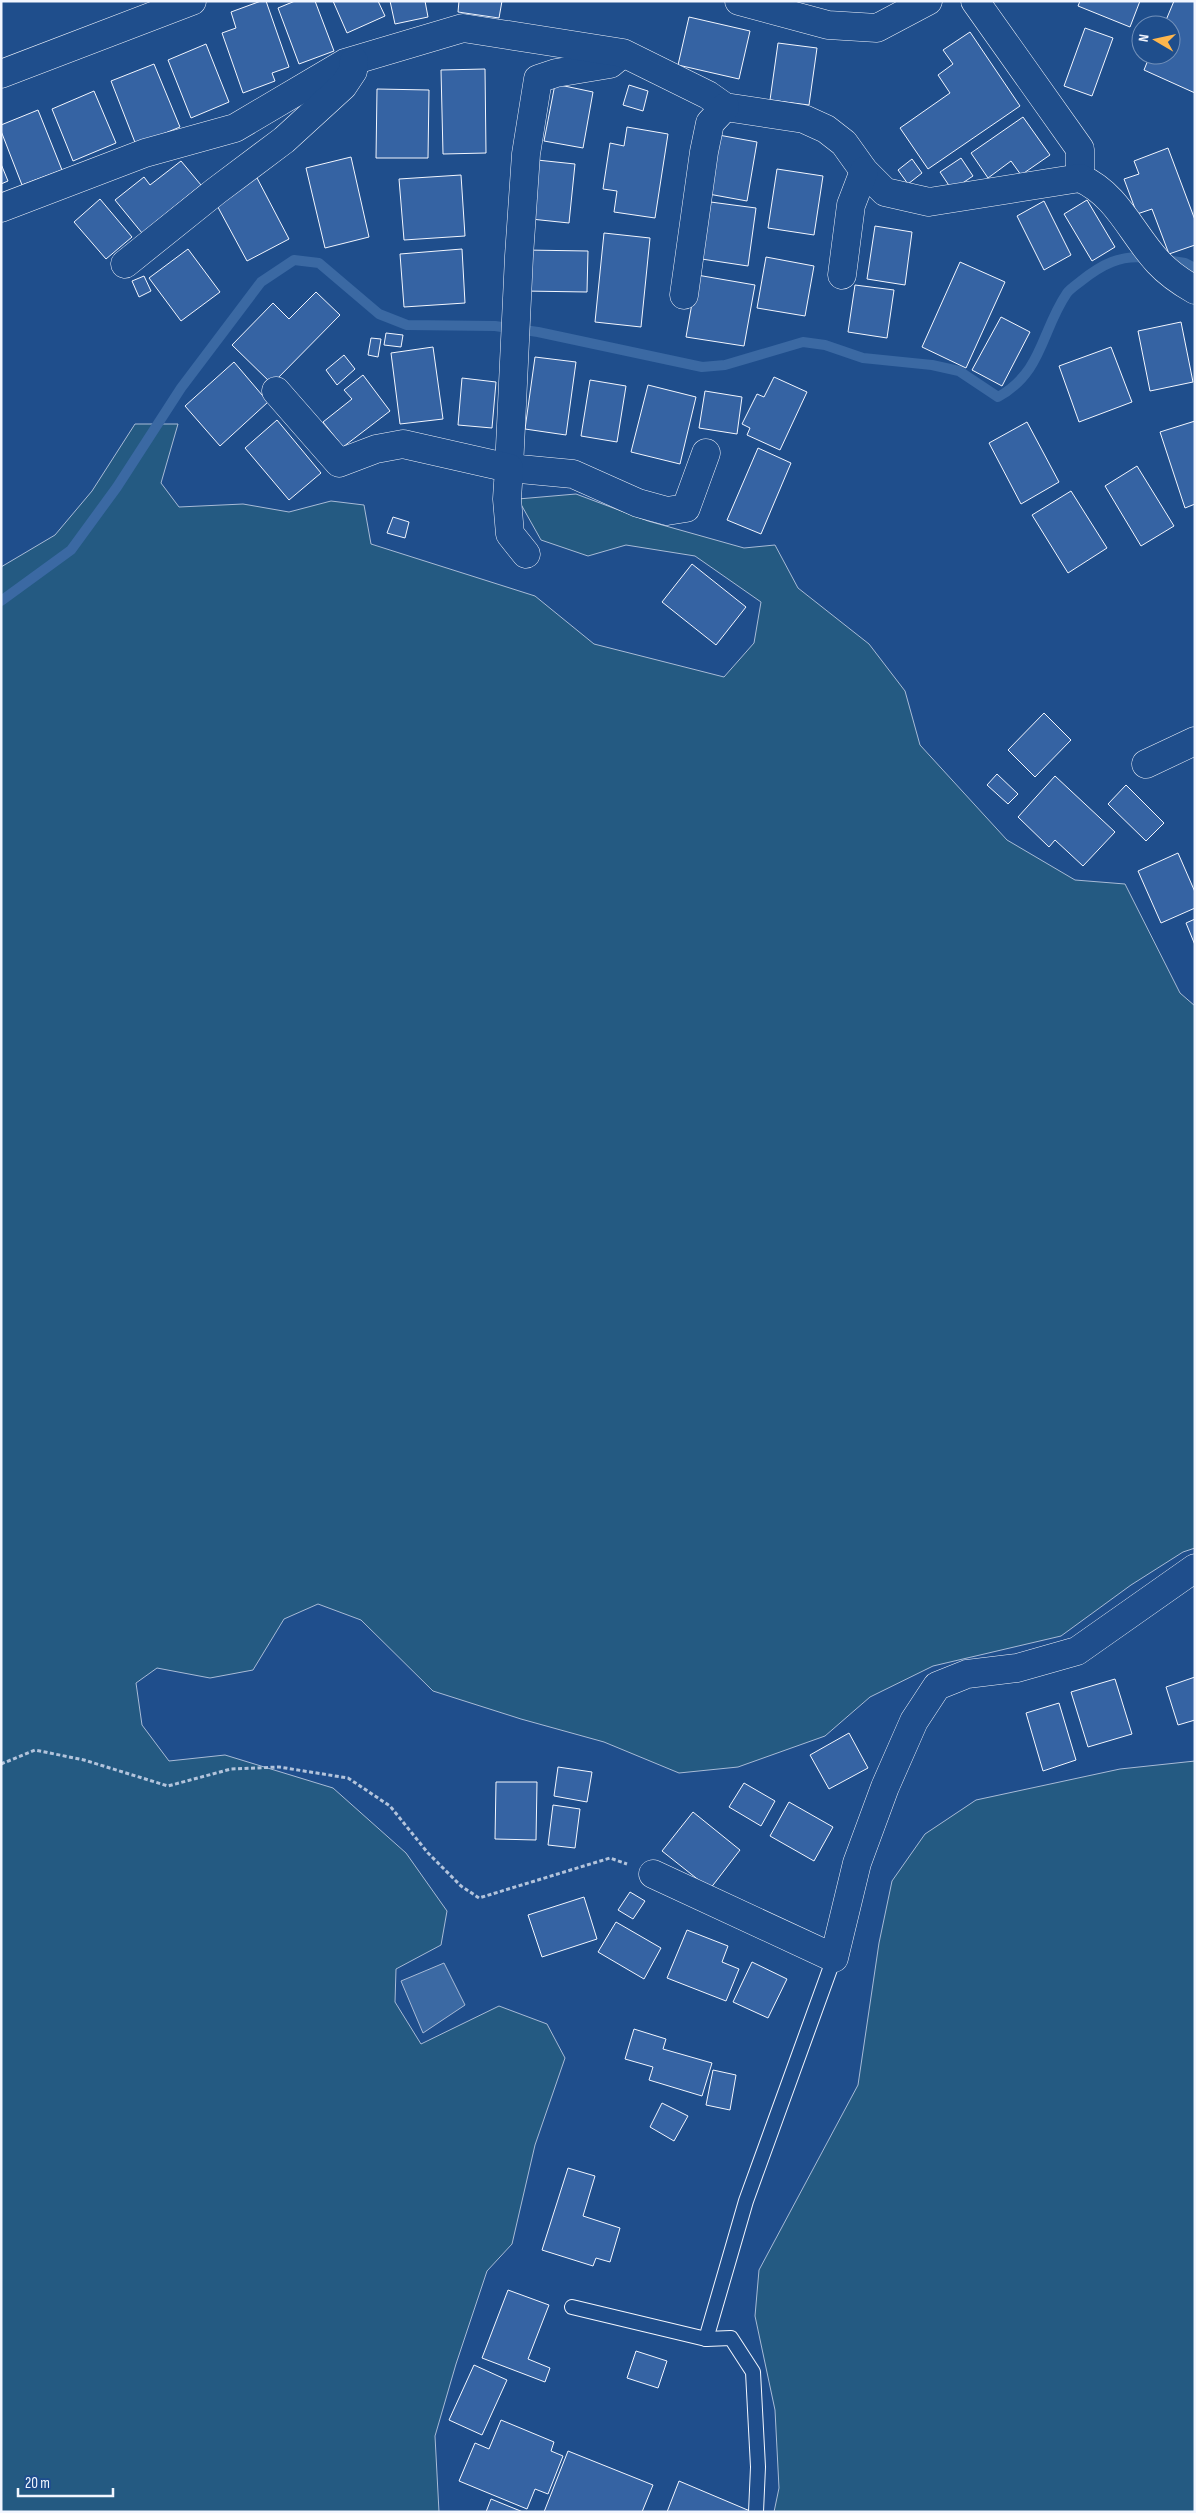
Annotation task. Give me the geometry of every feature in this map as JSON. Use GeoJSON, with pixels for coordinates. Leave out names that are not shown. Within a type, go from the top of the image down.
{"type":"FeatureCollection","features":[{"type":"Feature","properties":{"kind":"street"},"geometry":{"type":"LineString","coordinates":[[1,74],[192,1]]}},
{"type":"Feature","properties":{"kind":"street"},"geometry":{"type":"LineString","coordinates":[[738,1],[828,26],[877,28],[928,1]]}},
{"type":"Feature","properties":{"kind":"street"},"geometry":{"type":"LineString","coordinates":[[975,1],[1080,149],[1080,178]]}},
{"type":"Feature","properties":{"kind":"street"},"geometry":{"type":"LineString","coordinates":[[1,208],[145,153],[235,128],[345,63],[463,28],[623,53],[708,95],[725,107],[804,119],[826,130],[844,143],[864,171],[885,192],[929,202],[1080,178],[1096,185],[1112,201],[1157,261],[1176,279],[1195,290]]}},
{"type":"Feature","properties":{"kind":"street"},"geometry":{"type":"LineString","coordinates":[[526,554],[510,534],[507,499],[518,256],[525,163],[538,80],[556,72],[610,64],[623,53]]}},
{"type":"Feature","properties":{"kind":"street"},"geometry":{"type":"LineString","coordinates":[[125,264],[216,191],[284,140],[343,86],[353,71],[354,61]]}},
{"type":"Feature","properties":{"kind":"street"},"geometry":{"type":"LineString","coordinates":[[684,295],[704,152],[710,123],[725,107]]}},
{"type":"Feature","properties":{"kind":"street"},"geometry":{"type":"LineString","coordinates":[[842,275],[851,205],[864,171]]}},
{"type":"Feature","properties":{"kind":"street"},"geometry":{"type":"LineString","coordinates":[[276,391],[340,463],[376,448],[403,444],[509,468],[573,474],[614,493],[667,511],[686,508],[706,453]]}},
{"type":"Feature","properties":{"kind":"street"},"geometry":{"type":"LineString","coordinates":[[1146,764],[1195,741]]}},
{"type":"Feature","properties":{"kind":"street"},"geometry":{"type":"LineString","coordinates":[[653,1874],[834,1958],[857,1863],[885,1787],[914,1721],[937,1686],[967,1674],[1017,1668],[1077,1651],[1195,1568]]}},
{"type":"Feature","properties":{"kind":"lane"},"geometry":{"type":"LineString","coordinates":[[706,2339],[746,2201],[834,1958]]}},
{"type":"Feature","properties":{"kind":"lane"},"geometry":{"type":"LineString","coordinates":[[572,2307],[706,2339],[731,2338],[753,2372],[758,2467],[756,2512]]}},
{"type":"Feature","properties":{"kind":"path"},"geometry":{"type":"LineString","coordinates":[[1,1764],[35,1750],[84,1760],[168,1786],[231,1769],[279,1767],[348,1778],[390,1806],[428,1853],[461,1886],[479,1898],[610,1858],[653,1874]]}},
{"type":"Feature","properties":{"kind":"shaded area"},"geometry":{"type":"Polygon","coordinates":[[[135,424],[178,424],[161,483],[179,507],[243,504],[289,512],[331,501],[364,505],[371,544],[535,596],[594,644],[724,677],[754,643],[761,602],[695,556],[626,545],[588,556],[541,540],[518,499],[576,494],[648,521],[744,548],[775,545],[798,588],[869,644],[905,691],[920,745],[1007,840],[1075,880],[1125,884],[1180,993],[1195,1006],[1195,1548],[1183,1552],[1131,1585],[1061,1636],[933,1666],[870,1697],[825,1736],[738,1767],[679,1773],[604,1742],[521,1719],[433,1691],[361,1620],[318,1604],[284,1619],[253,1670],[210,1678],[157,1668],[136,1683],[142,1725],[169,1761],[225,1755],[333,1788],[406,1853],[447,1911],[441,1945],[396,1969],[395,2002],[421,2044],[499,2006],[547,2024],[565,2058],[535,2145],[512,2244],[487,2271],[456,2364],[435,2436],[439,2512],[1,2512],[1,567],[55,535],[92,491],[135,424]]]}},
{"type":"Feature","properties":{"kind":"shaded area"},"geometry":{"type":"Polygon","coordinates":[[[1195,1761],[1195,2512],[774,2512],[779,2488],[775,2410],[755,2316],[759,2270],[858,2085],[879,1943],[892,1881],[925,1834],[976,1800],[1120,1769],[1195,1761]]]}},
{"type":"Feature","properties":{"kind":"shaded area"},"geometry":{"type":"Polygon","coordinates":[[[444,1963],[465,2005],[423,2033],[401,1981],[444,1963]]]}},
{"type":"Feature","properties":{"kind":"building"},"geometry":{"type":"Polygon","coordinates":[[[266,1],[289,67],[272,73],[275,81],[243,93],[222,33],[236,28],[231,12],[266,1]]]}},
{"type":"Feature","properties":{"kind":"building"},"geometry":{"type":"Polygon","coordinates":[[[295,1],[315,1],[334,51],[299,64],[278,8],[295,1]]]}},
{"type":"Feature","properties":{"kind":"building"},"geometry":{"type":"Polygon","coordinates":[[[333,1],[378,1],[385,16],[347,33],[333,1]]]}},
{"type":"Feature","properties":{"kind":"building"},"geometry":{"type":"Polygon","coordinates":[[[390,1],[425,1],[428,17],[395,24],[390,1]]]}},
{"type":"Feature","properties":{"kind":"building"},"geometry":{"type":"Polygon","coordinates":[[[459,1],[502,1],[499,18],[458,12],[459,1]]]}},
{"type":"Feature","properties":{"kind":"building"},"geometry":{"type":"Polygon","coordinates":[[[1080,1],[1140,1],[1135,15],[1131,15],[1130,27],[1078,6],[1080,1]]]}},
{"type":"Feature","properties":{"kind":"building"},"geometry":{"type":"Polygon","coordinates":[[[1174,1],[1195,1],[1195,93],[1144,70],[1146,65],[1181,65],[1181,15],[1168,15],[1174,1]]]}},
{"type":"Feature","properties":{"kind":"building"},"geometry":{"type":"Polygon","coordinates":[[[689,17],[750,31],[739,79],[678,65],[689,17]]]}},
{"type":"Feature","properties":{"kind":"building"},"geometry":{"type":"Polygon","coordinates":[[[1085,28],[1113,38],[1092,96],[1064,86],[1085,28]]]}},
{"type":"Feature","properties":{"kind":"building"},"geometry":{"type":"Polygon","coordinates":[[[970,32],[1020,106],[928,169],[900,128],[950,93],[938,75],[953,64],[943,50],[970,32]]]}},
{"type":"Feature","properties":{"kind":"building"},"geometry":{"type":"Polygon","coordinates":[[[778,43],[817,48],[809,105],[770,100],[778,43]]]}},
{"type":"Feature","properties":{"kind":"building"},"geometry":{"type":"Polygon","coordinates":[[[206,44],[229,102],[191,118],[168,60],[206,44]]]}},
{"type":"Feature","properties":{"kind":"building"},"geometry":{"type":"Polygon","coordinates":[[[154,64],[180,127],[136,145],[111,81],[154,64]]]}},
{"type":"Feature","properties":{"kind":"building"},"geometry":{"type":"Polygon","coordinates":[[[485,69],[486,153],[443,154],[441,70],[485,69]]]}},
{"type":"Feature","properties":{"kind":"building"},"geometry":{"type":"Polygon","coordinates":[[[555,84],[593,92],[583,148],[544,141],[555,84]]]}},
{"type":"Feature","properties":{"kind":"building"},"geometry":{"type":"Polygon","coordinates":[[[629,85],[648,91],[643,111],[623,105],[629,85]]]}},
{"type":"Feature","properties":{"kind":"building"},"geometry":{"type":"Polygon","coordinates":[[[377,89],[429,90],[428,158],[376,158],[377,89]]]}},
{"type":"Feature","properties":{"kind":"building"},"geometry":{"type":"Polygon","coordinates":[[[94,91],[116,143],[73,161],[52,109],[94,91]]]}},
{"type":"Feature","properties":{"kind":"building"},"geometry":{"type":"Polygon","coordinates":[[[38,110],[62,170],[22,185],[1,131],[1,125],[38,110]]]}},
{"type":"Feature","properties":{"kind":"building"},"geometry":{"type":"Polygon","coordinates":[[[1023,117],[1050,155],[1021,175],[1011,161],[988,178],[971,153],[1023,117]]]}},
{"type":"Feature","properties":{"kind":"building"},"geometry":{"type":"Polygon","coordinates":[[[627,127],[668,134],[655,218],[614,212],[617,191],[603,189],[610,143],[624,146],[627,127]]]}},
{"type":"Feature","properties":{"kind":"building"},"geometry":{"type":"Polygon","coordinates":[[[713,134],[757,142],[747,201],[703,193],[713,134]]]}},
{"type":"Feature","properties":{"kind":"building"},"geometry":{"type":"Polygon","coordinates":[[[1168,148],[1195,220],[1195,245],[1169,254],[1152,209],[1137,214],[1124,179],[1139,174],[1134,161],[1168,148]]]}},
{"type":"Feature","properties":{"kind":"building"},"geometry":{"type":"Polygon","coordinates":[[[351,157],[369,237],[325,248],[306,168],[351,157]]]}},
{"type":"Feature","properties":{"kind":"building"},"geometry":{"type":"Polygon","coordinates":[[[961,158],[973,176],[952,190],[940,172],[961,158]]]}},
{"type":"Feature","properties":{"kind":"building"},"geometry":{"type":"Polygon","coordinates":[[[912,159],[922,173],[908,184],[898,170],[912,159]]]}},
{"type":"Feature","properties":{"kind":"building"},"geometry":{"type":"Polygon","coordinates":[[[537,160],[575,164],[569,223],[531,219],[537,160]]]}},
{"type":"Feature","properties":{"kind":"building"},"geometry":{"type":"Polygon","coordinates":[[[181,161],[201,185],[142,233],[115,200],[144,177],[150,185],[181,161]]]}},
{"type":"Feature","properties":{"kind":"building"},"geometry":{"type":"Polygon","coordinates":[[[1,164],[8,181],[1,184],[1,164]]]}},
{"type":"Feature","properties":{"kind":"building"},"geometry":{"type":"Polygon","coordinates":[[[777,169],[823,176],[814,235],[768,228],[777,169]]]}},
{"type":"Feature","properties":{"kind":"building"},"geometry":{"type":"Polygon","coordinates":[[[461,175],[465,236],[404,240],[399,179],[461,175]]]}},
{"type":"Feature","properties":{"kind":"building"},"geometry":{"type":"Polygon","coordinates":[[[256,176],[289,239],[247,261],[213,198],[256,176]]]}},
{"type":"Feature","properties":{"kind":"building"},"geometry":{"type":"Polygon","coordinates":[[[100,199],[132,237],[106,259],[74,222],[100,199]]]}},
{"type":"Feature","properties":{"kind":"building"},"geometry":{"type":"Polygon","coordinates":[[[1087,200],[1115,247],[1092,261],[1064,214],[1087,200]]]}},
{"type":"Feature","properties":{"kind":"building"},"geometry":{"type":"Polygon","coordinates":[[[703,201],[756,208],[748,266],[695,258],[703,201]]]}},
{"type":"Feature","properties":{"kind":"building"},"geometry":{"type":"Polygon","coordinates":[[[1044,201],[1071,255],[1044,270],[1017,216],[1044,201]]]}},
{"type":"Feature","properties":{"kind":"building"},"geometry":{"type":"Polygon","coordinates":[[[875,226],[912,232],[905,285],[867,279],[875,226]]]}},
{"type":"Feature","properties":{"kind":"building"},"geometry":{"type":"Polygon","coordinates":[[[604,233],[650,238],[641,327],[595,322],[604,233]]]}},
{"type":"Feature","properties":{"kind":"building"},"geometry":{"type":"Polygon","coordinates":[[[188,249],[220,292],[181,321],[149,278],[188,249]]]}},
{"type":"Feature","properties":{"kind":"building"},"geometry":{"type":"Polygon","coordinates":[[[462,249],[465,303],[404,307],[400,254],[462,249]]]}},
{"type":"Feature","properties":{"kind":"building"},"geometry":{"type":"Polygon","coordinates":[[[525,250],[588,251],[587,292],[524,291],[525,250]]]}},
{"type":"Feature","properties":{"kind":"building"},"geometry":{"type":"Polygon","coordinates":[[[766,257],[814,266],[805,316],[757,308],[766,257]]]}},
{"type":"Feature","properties":{"kind":"building"},"geometry":{"type":"Polygon","coordinates":[[[960,262],[1005,282],[966,368],[922,347],[960,262]]]}},
{"type":"Feature","properties":{"kind":"building"},"geometry":{"type":"Polygon","coordinates":[[[697,275],[755,285],[744,346],[686,337],[697,275]]]}},
{"type":"Feature","properties":{"kind":"building"},"geometry":{"type":"Polygon","coordinates":[[[144,276],[151,291],[139,297],[132,281],[144,276]]]}},
{"type":"Feature","properties":{"kind":"building"},"geometry":{"type":"Polygon","coordinates":[[[855,285],[894,290],[887,338],[848,332],[855,285]]]}},
{"type":"Feature","properties":{"kind":"building"},"geometry":{"type":"Polygon","coordinates":[[[316,292],[340,315],[272,384],[232,345],[273,303],[289,319],[316,292]]]}},
{"type":"Feature","properties":{"kind":"building"},"geometry":{"type":"Polygon","coordinates":[[[1001,317],[1030,332],[1002,386],[972,370],[1001,317]]]}},
{"type":"Feature","properties":{"kind":"building"},"geometry":{"type":"Polygon","coordinates":[[[1181,322],[1193,382],[1150,391],[1138,331],[1181,322]]]}},
{"type":"Feature","properties":{"kind":"building"},"geometry":{"type":"Polygon","coordinates":[[[386,333],[403,335],[401,347],[384,345],[386,333]]]}},
{"type":"Feature","properties":{"kind":"building"},"geometry":{"type":"Polygon","coordinates":[[[371,338],[381,339],[378,357],[368,355],[371,338]]]}},
{"type":"Feature","properties":{"kind":"building"},"geometry":{"type":"Polygon","coordinates":[[[433,347],[443,419],[400,424],[391,353],[433,347]]]}},
{"type":"Feature","properties":{"kind":"building"},"geometry":{"type":"Polygon","coordinates":[[[1111,347],[1132,402],[1079,422],[1059,366],[1111,347]]]}},
{"type":"Feature","properties":{"kind":"building"},"geometry":{"type":"Polygon","coordinates":[[[344,355],[355,369],[337,385],[326,370],[344,355]]]}},
{"type":"Feature","properties":{"kind":"building"},"geometry":{"type":"Polygon","coordinates":[[[535,357],[576,362],[566,435],[525,429],[535,357]]]}},
{"type":"Feature","properties":{"kind":"building"},"geometry":{"type":"Polygon","coordinates":[[[234,362],[268,402],[220,446],[185,406],[234,362]]]}},
{"type":"Feature","properties":{"kind":"building"},"geometry":{"type":"Polygon","coordinates":[[[363,375],[390,411],[343,447],[323,422],[352,399],[344,390],[363,375]]]}},
{"type":"Feature","properties":{"kind":"building"},"geometry":{"type":"Polygon","coordinates":[[[774,377],[807,392],[780,450],[747,435],[750,428],[742,424],[757,394],[764,397],[774,377]]]}},
{"type":"Feature","properties":{"kind":"building"},"geometry":{"type":"Polygon","coordinates":[[[462,378],[496,382],[492,428],[458,425],[462,378]]]}},
{"type":"Feature","properties":{"kind":"building"},"geometry":{"type":"Polygon","coordinates":[[[590,380],[626,386],[617,442],[581,436],[590,380]]]}},
{"type":"Feature","properties":{"kind":"building"},"geometry":{"type":"Polygon","coordinates":[[[648,385],[696,397],[680,464],[631,452],[648,385]]]}},
{"type":"Feature","properties":{"kind":"building"},"geometry":{"type":"Polygon","coordinates":[[[705,391],[742,397],[737,434],[699,428],[705,391]]]}},
{"type":"Feature","properties":{"kind":"building"},"geometry":{"type":"Polygon","coordinates":[[[277,420],[321,473],[289,500],[245,448],[277,420]]]}},
{"type":"Feature","properties":{"kind":"building"},"geometry":{"type":"Polygon","coordinates":[[[1195,421],[1195,504],[1185,508],[1160,432],[1195,421]]]}},
{"type":"Feature","properties":{"kind":"building"},"geometry":{"type":"Polygon","coordinates":[[[1027,422],[1059,482],[1021,504],[989,443],[1027,422]]]}},
{"type":"Feature","properties":{"kind":"building"},"geometry":{"type":"Polygon","coordinates":[[[758,448],[791,463],[761,534],[727,520],[758,448]]]}},
{"type":"Feature","properties":{"kind":"building"},"geometry":{"type":"Polygon","coordinates":[[[1137,466],[1174,526],[1141,546],[1105,486],[1137,466]]]}},
{"type":"Feature","properties":{"kind":"building"},"geometry":{"type":"Polygon","coordinates":[[[1071,491],[1107,548],[1068,573],[1032,515],[1071,491]]]}},
{"type":"Feature","properties":{"kind":"building"},"geometry":{"type":"Polygon","coordinates":[[[393,517],[409,522],[405,538],[387,533],[393,517]]]}},
{"type":"Feature","properties":{"kind":"building"},"geometry":{"type":"Polygon","coordinates":[[[692,564],[746,607],[716,645],[662,602],[692,564]]]}},
{"type":"Feature","properties":{"kind":"building"},"geometry":{"type":"Polygon","coordinates":[[[1044,713],[1071,740],[1035,777],[1008,750],[1044,713]]]}},
{"type":"Feature","properties":{"kind":"building"},"geometry":{"type":"Polygon","coordinates":[[[997,774],[1018,794],[1008,804],[987,785],[997,774]]]}},
{"type":"Feature","properties":{"kind":"building"},"geometry":{"type":"Polygon","coordinates":[[[1055,776],[1115,832],[1083,866],[1055,840],[1049,847],[1018,817],[1055,776]]]}},
{"type":"Feature","properties":{"kind":"building"},"geometry":{"type":"Polygon","coordinates":[[[1126,785],[1164,823],[1146,841],[1108,804],[1126,785]]]}},
{"type":"Feature","properties":{"kind":"building"},"geometry":{"type":"Polygon","coordinates":[[[1178,853],[1195,892],[1195,908],[1161,923],[1138,871],[1178,853]]]}},
{"type":"Feature","properties":{"kind":"building"},"geometry":{"type":"Polygon","coordinates":[[[1195,919],[1195,945],[1186,923],[1195,919]]]}},
{"type":"Feature","properties":{"kind":"building"},"geometry":{"type":"Polygon","coordinates":[[[1195,1677],[1195,1720],[1178,1725],[1166,1687],[1195,1677]]]}},
{"type":"Feature","properties":{"kind":"building"},"geometry":{"type":"Polygon","coordinates":[[[1115,1679],[1132,1734],[1088,1747],[1071,1692],[1115,1679]]]}},
{"type":"Feature","properties":{"kind":"building"},"geometry":{"type":"Polygon","coordinates":[[[1059,1703],[1076,1760],[1043,1771],[1026,1713],[1059,1703]]]}},
{"type":"Feature","properties":{"kind":"building"},"geometry":{"type":"Polygon","coordinates":[[[849,1733],[868,1768],[829,1789],[810,1755],[849,1733]]]}},
{"type":"Feature","properties":{"kind":"building"},"geometry":{"type":"Polygon","coordinates":[[[558,1767],[592,1772],[587,1802],[554,1796],[558,1767]]]}},
{"type":"Feature","properties":{"kind":"building"},"geometry":{"type":"Polygon","coordinates":[[[496,1782],[537,1782],[536,1840],[495,1839],[496,1782]]]}},
{"type":"Feature","properties":{"kind":"building"},"geometry":{"type":"Polygon","coordinates":[[[744,1783],[775,1801],[761,1826],[729,1807],[744,1783]]]}},
{"type":"Feature","properties":{"kind":"building"},"geometry":{"type":"Polygon","coordinates":[[[789,1802],[833,1827],[814,1861],[770,1836],[789,1802]]]}},
{"type":"Feature","properties":{"kind":"building"},"geometry":{"type":"Polygon","coordinates":[[[553,1805],[580,1809],[575,1848],[548,1845],[553,1805]]]}},
{"type":"Feature","properties":{"kind":"building"},"geometry":{"type":"Polygon","coordinates":[[[693,1812],[740,1850],[710,1889],[662,1851],[693,1812]]]}},
{"type":"Feature","properties":{"kind":"building"},"geometry":{"type":"Polygon","coordinates":[[[630,1892],[645,1901],[633,1919],[618,1910],[630,1892]]]}},
{"type":"Feature","properties":{"kind":"building"},"geometry":{"type":"Polygon","coordinates":[[[584,1897],[597,1939],[542,1957],[528,1915],[584,1897]]]}},
{"type":"Feature","properties":{"kind":"building"},"geometry":{"type":"Polygon","coordinates":[[[616,1922],[661,1948],[644,1979],[598,1952],[616,1922]]]}},
{"type":"Feature","properties":{"kind":"building"},"geometry":{"type":"Polygon","coordinates":[[[687,1930],[728,1946],[722,1962],[739,1969],[726,2001],[667,1978],[687,1930]]]}},
{"type":"Feature","properties":{"kind":"building"},"geometry":{"type":"Polygon","coordinates":[[[752,1962],[787,1979],[768,2018],[733,2002],[752,1962]]]}},
{"type":"Feature","properties":{"kind":"building"},"geometry":{"type":"Polygon","coordinates":[[[634,2029],[666,2039],[663,2049],[712,2063],[702,2096],[649,2080],[653,2067],[625,2059],[634,2029]]]}},
{"type":"Feature","properties":{"kind":"building"},"geometry":{"type":"Polygon","coordinates":[[[713,2070],[736,2075],[730,2110],[706,2105],[713,2070]]]}},
{"type":"Feature","properties":{"kind":"building"},"geometry":{"type":"Polygon","coordinates":[[[662,2103],[688,2116],[674,2141],[650,2127],[662,2103]]]}},
{"type":"Feature","properties":{"kind":"building"},"geometry":{"type":"Polygon","coordinates":[[[568,2168],[595,2176],[583,2216],[620,2228],[610,2262],[596,2258],[593,2266],[542,2250],[568,2168]]]}},
{"type":"Feature","properties":{"kind":"building"},"geometry":{"type":"Polygon","coordinates":[[[508,2290],[549,2305],[528,2359],[550,2368],[545,2382],[482,2358],[508,2290]]]}},
{"type":"Feature","properties":{"kind":"building"},"geometry":{"type":"Polygon","coordinates":[[[636,2351],[667,2361],[658,2388],[627,2378],[636,2351]]]}},
{"type":"Feature","properties":{"kind":"building"},"geometry":{"type":"Polygon","coordinates":[[[474,2365],[507,2380],[482,2435],[449,2420],[474,2365]]]}},
{"type":"Feature","properties":{"kind":"building"},"geometry":{"type":"Polygon","coordinates":[[[501,2420],[554,2442],[551,2451],[563,2456],[548,2494],[535,2489],[527,2509],[459,2481],[475,2443],[489,2449],[501,2420]]]}},
{"type":"Feature","properties":{"kind":"building"},"geometry":{"type":"Polygon","coordinates":[[[568,2451],[653,2485],[642,2512],[544,2512],[568,2451]]]}},
{"type":"Feature","properties":{"kind":"building"},"geometry":{"type":"Polygon","coordinates":[[[679,2481],[750,2511],[667,2512],[679,2481]]]}},
{"type":"Feature","properties":{"kind":"building"},"geometry":{"type":"Polygon","coordinates":[[[491,2499],[523,2512],[486,2512],[491,2499]]]}},
{"type":"Feature","properties":{"kind":"waterway"},"geometry":{"type":"LineString","coordinates":[[1,601],[71,550],[117,487],[181,388],[261,282],[294,260],[319,263],[379,314],[407,325],[495,326],[538,332],[702,367],[725,365],[803,342],[825,345],[863,358],[932,365],[959,371],[998,397],[1013,387],[1033,363],[1058,307],[1070,290],[1096,270],[1112,262],[1120,259],[1147,258]]}},
{"type":"Feature","properties":{"kind":"waterway"},"geometry":{"type":"LineString","coordinates":[[1166,260],[1185,263],[1195,268]]}}]}
